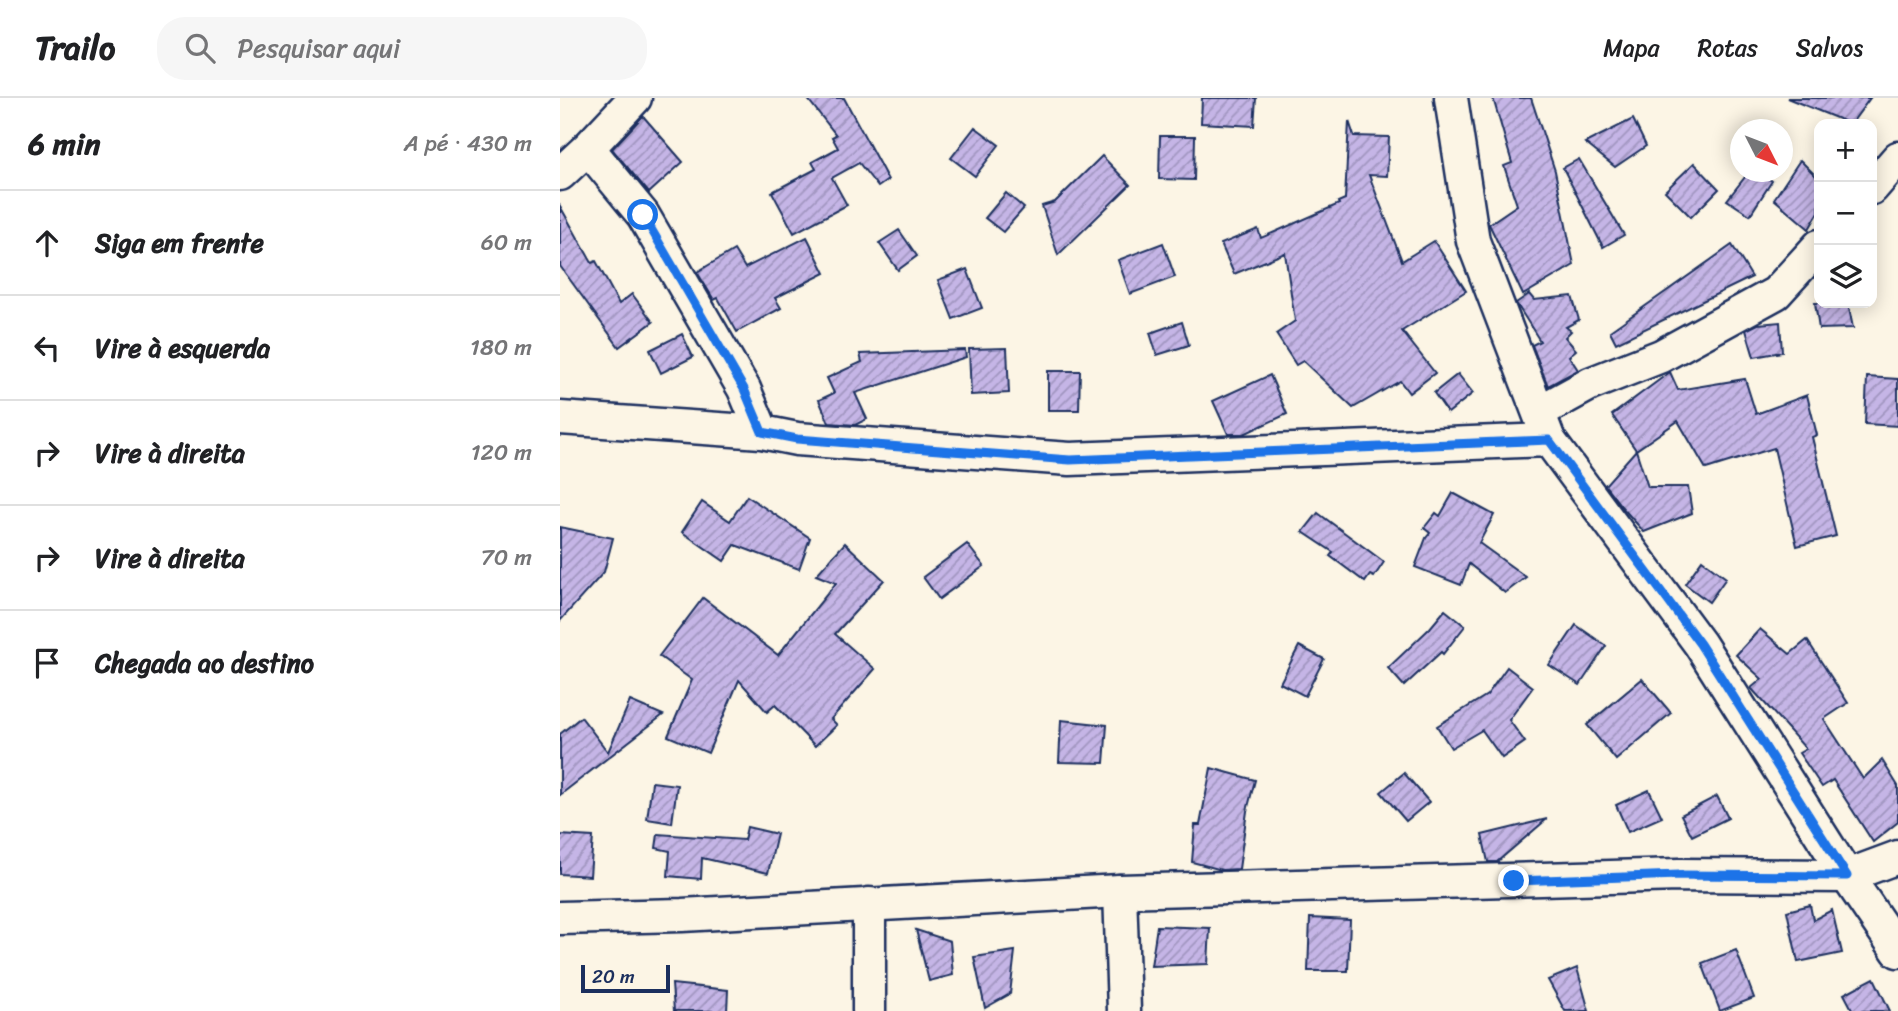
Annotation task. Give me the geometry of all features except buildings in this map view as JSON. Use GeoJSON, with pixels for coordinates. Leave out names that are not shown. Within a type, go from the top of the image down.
{"type":"FeatureCollection","features":[{"type":"Feature","properties":{"kind":"street"},"geometry":{"type":"LineString","coordinates":[[560,174],[635,98]]}},
{"type":"Feature","properties":{"kind":"street"},"geometry":{"type":"LineString","coordinates":[[1451,98],[1473,241],[1544,426],[1700,644],[1847,876],[1898,951]]}},
{"type":"Feature","properties":{"kind":"street"},"geometry":{"type":"LineString","coordinates":[[588,148],[643,215],[744,389],[762,432]]}},
{"type":"Feature","properties":{"kind":"street"},"geometry":{"type":"LineString","coordinates":[[1877,182],[1898,158]]}},
{"type":"Feature","properties":{"kind":"street"},"geometry":{"type":"LineString","coordinates":[[560,418],[762,432],[797,439],[1070,460],[1544,426],[1590,384],[1661,356],[1776,293],[1814,251]]}},
{"type":"Feature","properties":{"kind":"street"},"geometry":{"type":"LineString","coordinates":[[560,918],[682,915],[1120,891],[1679,875],[1847,876],[1898,857]]}},
{"type":"Feature","properties":{"kind":"street"},"geometry":{"type":"LineString","coordinates":[[1120,891],[1124,1011]]}},
{"type":"Feature","properties":{"kind":"street"},"geometry":{"type":"LineString","coordinates":[[869,904],[869,1011]]}},
{"type":"Feature","properties":{"kind":"route"},"geometry":{"type":"LineString","coordinates":[[643,215],[744,389],[762,432],[797,439],[1070,460],[1549,440],[1700,644],[1847,876],[1679,875],[1514,881]]}}]}
